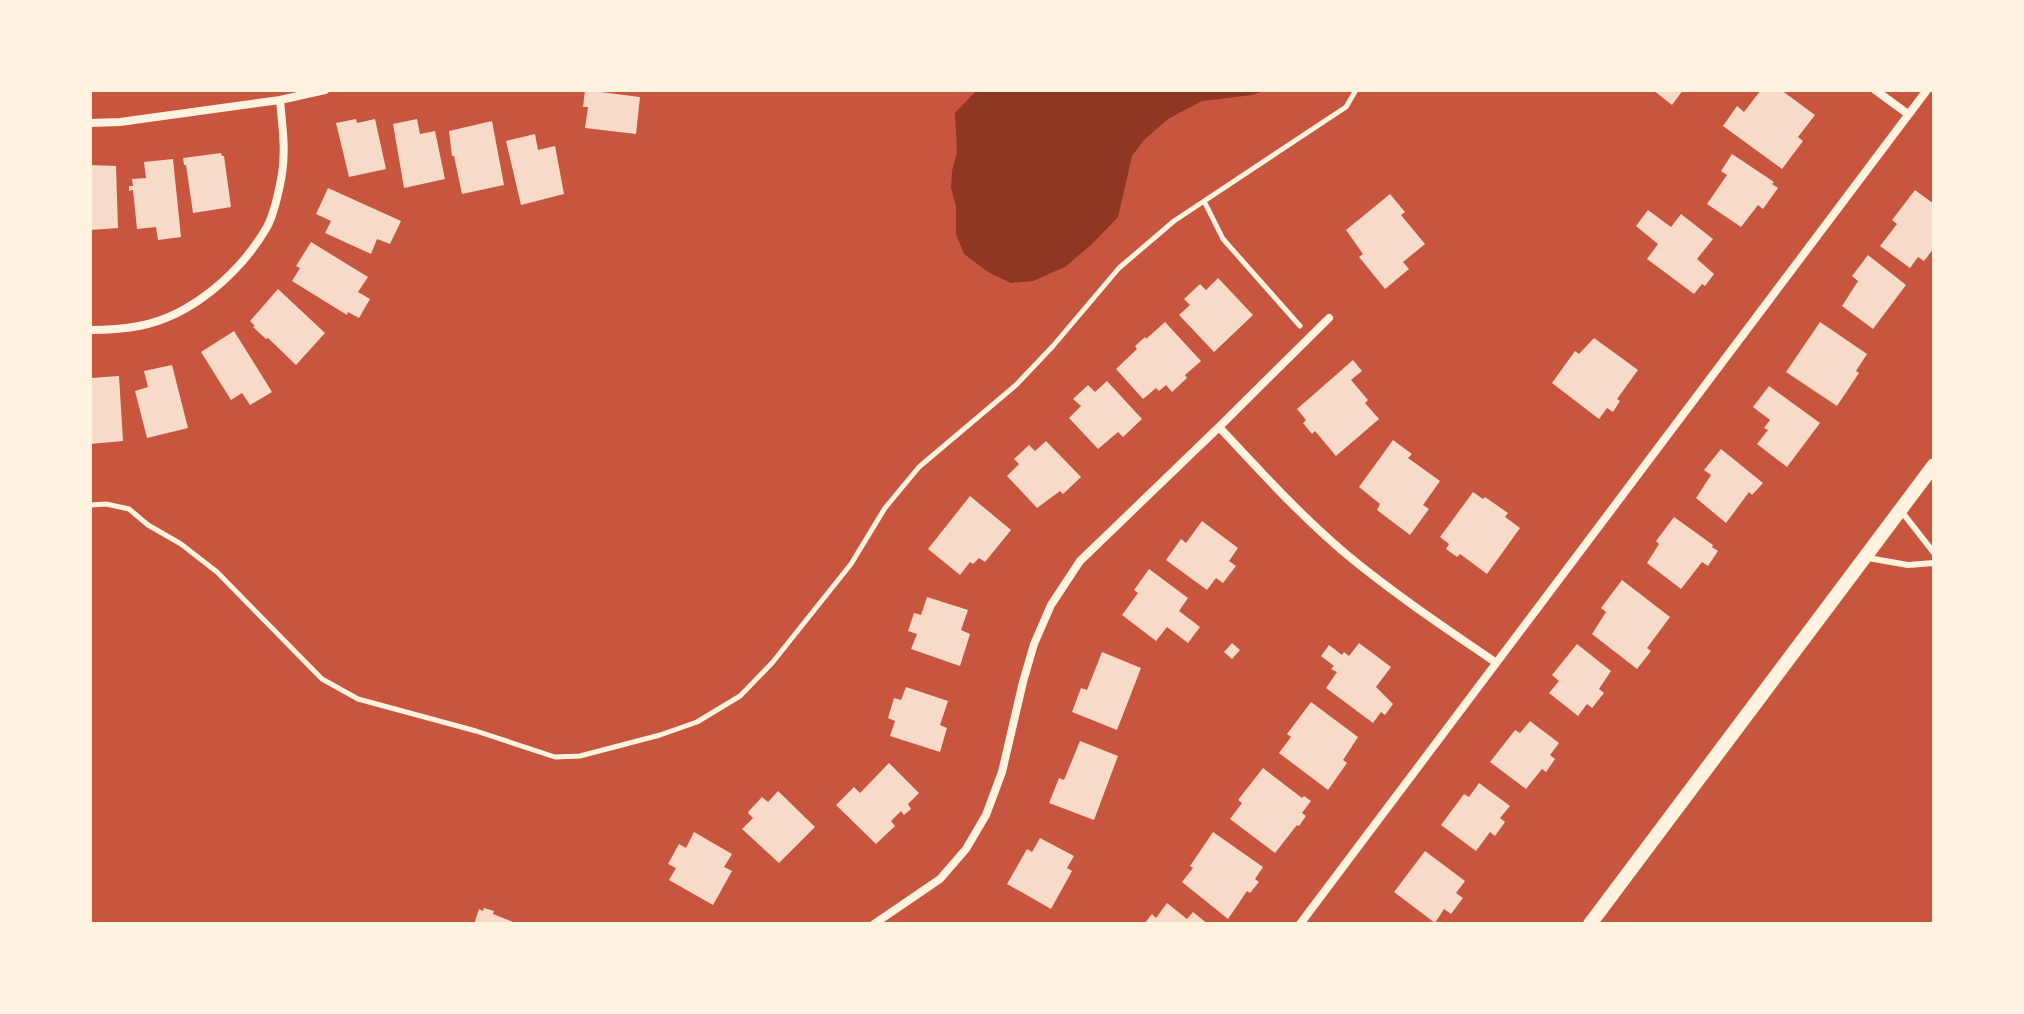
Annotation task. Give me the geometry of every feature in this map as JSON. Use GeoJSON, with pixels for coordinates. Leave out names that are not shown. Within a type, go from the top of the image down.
{"type":"FeatureCollection","features":[{"type":"Feature","properties":{"kind":"street"},"geometry":{"type":"LineString","coordinates":[[90,123],[120,122],[280,100],[325,90]]}},
{"type":"Feature","properties":{"kind":"street"},"geometry":{"type":"LineString","coordinates":[[1875,90],[1908,114]]}},
{"type":"Feature","properties":{"kind":"street"},"geometry":{"type":"LineString","coordinates":[[1300,924],[1927,90]]}},
{"type":"Feature","properties":{"kind":"street"},"geometry":{"type":"LineString","coordinates":[[90,330],[141,326],[170,316],[223,281],[250,251],[268,224],[283,171],[280,100]]}},
{"type":"Feature","properties":{"kind":"street"},"geometry":{"type":"LineString","coordinates":[[874,924],[940,879],[966,849],[986,815],[1002,772],[1034,644],[1051,605],[1080,561],[1329,318]]}},
{"type":"Feature","properties":{"kind":"street"},"geometry":{"type":"LineString","coordinates":[[1219,427],[1285,498],[1344,552],[1406,601],[1495,662]]}},
{"type":"Feature","properties":{"kind":"street"},"geometry":{"type":"LineString","coordinates":[[1590,924],[1934,465]]}},
{"type":"Feature","properties":{"kind":"lane"},"geometry":{"type":"LineString","coordinates":[[1900,510],[1934,553]]}},
{"type":"Feature","properties":{"kind":"lane"},"geometry":{"type":"LineString","coordinates":[[1865,557],[1908,565],[1934,563]]}},
{"type":"Feature","properties":{"kind":"path"},"geometry":{"type":"LineString","coordinates":[[90,505],[106,504],[129,509],[148,525],[181,544],[217,572],[322,679],[358,699],[476,731],[555,757],[580,756],[660,735],[697,722],[740,696],[772,663],[851,564],[885,508],[919,467],[1016,385],[1119,268],[1174,221],[1346,107],[1356,90]]}},
{"type":"Feature","properties":{"kind":"path"},"geometry":{"type":"LineString","coordinates":[[1204,201],[1223,239],[1292,316]]}},
{"type":"Feature","properties":{"kind":"shaded area"},"geometry":{"type":"Polygon","coordinates":[[[977,90],[1266,90],[1252,95],[1202,101],[1168,119],[1144,140],[1132,156],[1118,217],[1065,267],[1033,281],[1011,283],[988,272],[964,254],[956,234],[956,206],[951,188],[957,152],[955,113],[977,90]]]}},
{"type":"Feature","properties":{"kind":"building"},"geometry":{"type":"Polygon","coordinates":[[[585,90],[640,97],[636,134],[585,128],[588,107],[583,107],[585,90]]]}},
{"type":"Feature","properties":{"kind":"building"},"geometry":{"type":"Polygon","coordinates":[[[1653,90],[1683,90],[1672,105],[1653,90]]]}},
{"type":"Feature","properties":{"kind":"building"},"geometry":{"type":"Polygon","coordinates":[[[1761,90],[1781,90],[1815,115],[1798,137],[1803,141],[1782,169],[1723,126],[1737,106],[1744,112],[1761,90]]]}},
{"type":"Feature","properties":{"kind":"building"},"geometry":{"type":"Polygon","coordinates":[[[356,119],[357,123],[375,119],[386,169],[349,177],[336,123],[356,119]]]}},
{"type":"Feature","properties":{"kind":"building"},"geometry":{"type":"Polygon","coordinates":[[[417,119],[420,134],[435,131],[445,179],[404,188],[393,124],[417,119]]]}},
{"type":"Feature","properties":{"kind":"building"},"geometry":{"type":"Polygon","coordinates":[[[492,121],[504,185],[462,194],[449,131],[492,121]]]}},
{"type":"Feature","properties":{"kind":"building"},"geometry":{"type":"Polygon","coordinates":[[[535,134],[538,150],[555,146],[564,194],[521,205],[506,141],[535,134]]]}},
{"type":"Feature","properties":{"kind":"building"},"geometry":{"type":"Polygon","coordinates":[[[221,153],[224,156],[231,207],[193,213],[183,158],[221,153]]]}},
{"type":"Feature","properties":{"kind":"building"},"geometry":{"type":"Polygon","coordinates":[[[1732,154],[1774,182],[1772,184],[1778,188],[1763,209],[1758,205],[1741,227],[1707,204],[1727,175],[1721,171],[1732,154]]]}},
{"type":"Feature","properties":{"kind":"building"},"geometry":{"type":"Polygon","coordinates":[[[173,159],[181,237],[158,240],[156,227],[137,229],[133,190],[129,191],[129,186],[133,186],[132,179],[146,178],[144,162],[173,159]]]}},
{"type":"Feature","properties":{"kind":"building"},"geometry":{"type":"Polygon","coordinates":[[[90,165],[116,166],[118,228],[90,230],[90,165]]]}},
{"type":"Feature","properties":{"kind":"building"},"geometry":{"type":"Polygon","coordinates":[[[328,188],[401,221],[390,244],[377,239],[371,254],[325,233],[331,221],[316,214],[328,188]]]}},
{"type":"Feature","properties":{"kind":"building"},"geometry":{"type":"Polygon","coordinates":[[[1915,190],[1934,204],[1934,248],[1924,261],[1918,257],[1910,268],[1880,246],[1897,224],[1892,220],[1915,190]]]}},
{"type":"Feature","properties":{"kind":"building"},"geometry":{"type":"Polygon","coordinates":[[[1390,194],[1405,212],[1401,215],[1425,244],[1403,262],[1409,269],[1385,289],[1359,257],[1363,254],[1346,230],[1390,194]]]}},
{"type":"Feature","properties":{"kind":"building"},"geometry":{"type":"Polygon","coordinates":[[[1648,210],[1671,227],[1681,214],[1713,239],[1697,259],[1714,274],[1694,294],[1647,259],[1658,244],[1636,226],[1648,210]]]}},
{"type":"Feature","properties":{"kind":"building"},"geometry":{"type":"Polygon","coordinates":[[[311,242],[368,277],[358,292],[370,299],[359,318],[348,312],[347,315],[292,281],[300,268],[296,266],[311,242]]]}},
{"type":"Feature","properties":{"kind":"building"},"geometry":{"type":"Polygon","coordinates":[[[1868,255],[1906,285],[1873,329],[1842,306],[1858,281],[1852,276],[1868,255]]]}},
{"type":"Feature","properties":{"kind":"building"},"geometry":{"type":"Polygon","coordinates":[[[1218,278],[1253,315],[1214,352],[1179,315],[1190,305],[1184,299],[1200,284],[1206,290],[1218,278]]]}},
{"type":"Feature","properties":{"kind":"building"},"geometry":{"type":"Polygon","coordinates":[[[278,289],[325,333],[296,365],[250,321],[278,289]]]}},
{"type":"Feature","properties":{"kind":"building"},"geometry":{"type":"Polygon","coordinates":[[[1165,322],[1201,361],[1172,392],[1166,385],[1159,391],[1156,388],[1143,399],[1116,369],[1137,349],[1135,346],[1165,322]]]}},
{"type":"Feature","properties":{"kind":"building"},"geometry":{"type":"Polygon","coordinates":[[[1820,322],[1867,354],[1856,371],[1859,373],[1837,406],[1786,372],[1820,322]]]}},
{"type":"Feature","properties":{"kind":"building"},"geometry":{"type":"Polygon","coordinates":[[[234,331],[272,392],[250,405],[242,393],[231,400],[201,352],[234,331]]]}},
{"type":"Feature","properties":{"kind":"building"},"geometry":{"type":"Polygon","coordinates":[[[1594,338],[1638,370],[1617,399],[1620,401],[1613,412],[1607,408],[1599,419],[1552,383],[1575,351],[1579,354],[1594,338]]]}},
{"type":"Feature","properties":{"kind":"building"},"geometry":{"type":"Polygon","coordinates":[[[1353,360],[1362,371],[1351,380],[1379,419],[1336,456],[1315,431],[1312,434],[1297,409],[1353,360]]]}},
{"type":"Feature","properties":{"kind":"building"},"geometry":{"type":"Polygon","coordinates":[[[172,365],[188,428],[147,438],[135,391],[148,387],[144,371],[172,365]]]}},
{"type":"Feature","properties":{"kind":"building"},"geometry":{"type":"Polygon","coordinates":[[[119,376],[123,441],[90,444],[91,378],[119,376]]]}},
{"type":"Feature","properties":{"kind":"building"},"geometry":{"type":"Polygon","coordinates":[[[1107,381],[1142,419],[1123,437],[1118,432],[1098,449],[1069,418],[1081,406],[1073,399],[1088,385],[1095,392],[1107,381]]]}},
{"type":"Feature","properties":{"kind":"building"},"geometry":{"type":"Polygon","coordinates":[[[1769,386],[1820,423],[1787,467],[1757,444],[1768,430],[1764,428],[1770,420],[1753,407],[1769,386]]]}},
{"type":"Feature","properties":{"kind":"building"},"geometry":{"type":"Polygon","coordinates":[[[1393,440],[1412,454],[1408,458],[1440,481],[1423,505],[1429,509],[1410,535],[1377,510],[1380,504],[1359,487],[1393,440]]]}},
{"type":"Feature","properties":{"kind":"building"},"geometry":{"type":"Polygon","coordinates":[[[1046,441],[1081,477],[1063,494],[1060,491],[1037,508],[1007,476],[1019,464],[1014,459],[1029,445],[1035,451],[1046,441]]]}},
{"type":"Feature","properties":{"kind":"building"},"geometry":{"type":"Polygon","coordinates":[[[1721,449],[1763,483],[1752,495],[1749,492],[1726,523],[1696,498],[1711,475],[1704,470],[1721,449]]]}},
{"type":"Feature","properties":{"kind":"building"},"geometry":{"type":"Polygon","coordinates":[[[1473,492],[1508,513],[1505,517],[1520,528],[1487,574],[1460,554],[1457,557],[1446,549],[1449,544],[1440,537],[1473,492]]]}},
{"type":"Feature","properties":{"kind":"building"},"geometry":{"type":"Polygon","coordinates":[[[970,496],[1011,530],[985,562],[979,558],[973,564],[970,562],[960,575],[928,549],[970,496]]]}},
{"type":"Feature","properties":{"kind":"building"},"geometry":{"type":"Polygon","coordinates":[[[1674,517],[1718,551],[1708,566],[1702,562],[1681,589],[1647,563],[1659,544],[1656,541],[1674,517]]]}},
{"type":"Feature","properties":{"kind":"building"},"geometry":{"type":"Polygon","coordinates":[[[1202,521],[1238,548],[1229,561],[1236,566],[1223,583],[1216,578],[1207,590],[1166,560],[1181,539],[1186,543],[1202,521]]]}},
{"type":"Feature","properties":{"kind":"building"},"geometry":{"type":"Polygon","coordinates":[[[1149,569],[1188,598],[1179,611],[1200,627],[1188,643],[1167,627],[1156,641],[1122,615],[1138,593],[1134,590],[1149,569]]]}},
{"type":"Feature","properties":{"kind":"building"},"geometry":{"type":"Polygon","coordinates":[[[1622,580],[1670,617],[1647,648],[1651,651],[1637,669],[1592,634],[1606,612],[1601,608],[1622,580]]]}},
{"type":"Feature","properties":{"kind":"building"},"geometry":{"type":"Polygon","coordinates":[[[927,597],[968,610],[961,630],[970,634],[960,666],[911,649],[917,634],[908,631],[914,613],[921,615],[927,597]]]}},
{"type":"Feature","properties":{"kind":"building"},"geometry":{"type":"Polygon","coordinates":[[[1232,643],[1240,650],[1232,659],[1224,652],[1232,643]]]}},
{"type":"Feature","properties":{"kind":"building"},"geometry":{"type":"Polygon","coordinates":[[[1359,643],[1391,667],[1376,687],[1393,704],[1385,715],[1381,712],[1373,723],[1326,688],[1337,672],[1321,656],[1329,645],[1342,655],[1344,652],[1349,656],[1359,643]]]}},
{"type":"Feature","properties":{"kind":"building"},"geometry":{"type":"Polygon","coordinates":[[[1577,644],[1611,671],[1599,689],[1604,693],[1592,708],[1587,704],[1578,716],[1549,693],[1559,681],[1552,675],[1577,644]]]}},
{"type":"Feature","properties":{"kind":"building"},"geometry":{"type":"Polygon","coordinates":[[[1102,652],[1141,668],[1117,730],[1072,712],[1081,688],[1087,690],[1102,652]]]}},
{"type":"Feature","properties":{"kind":"building"},"geometry":{"type":"Polygon","coordinates":[[[906,687],[948,701],[940,725],[947,728],[940,752],[890,736],[895,721],[888,718],[894,698],[901,700],[906,687]]]}},
{"type":"Feature","properties":{"kind":"building"},"geometry":{"type":"Polygon","coordinates":[[[1311,702],[1358,737],[1343,760],[1347,763],[1328,790],[1279,753],[1291,737],[1287,734],[1311,702]]]}},
{"type":"Feature","properties":{"kind":"building"},"geometry":{"type":"Polygon","coordinates":[[[1530,721],[1559,743],[1550,755],[1555,759],[1546,772],[1542,769],[1526,789],[1490,762],[1515,730],[1520,733],[1530,721]]]}},
{"type":"Feature","properties":{"kind":"building"},"geometry":{"type":"Polygon","coordinates":[[[1080,741],[1118,756],[1094,820],[1049,803],[1059,778],[1064,780],[1080,741]]]}},
{"type":"Feature","properties":{"kind":"building"},"geometry":{"type":"Polygon","coordinates":[[[889,763],[919,793],[908,804],[911,809],[904,815],[901,811],[891,821],[895,826],[876,844],[836,805],[854,787],[860,793],[889,763]]]}},
{"type":"Feature","properties":{"kind":"building"},"geometry":{"type":"Polygon","coordinates":[[[1263,768],[1302,798],[1304,796],[1311,801],[1302,813],[1306,816],[1275,853],[1230,819],[1242,803],[1238,800],[1263,768]]]}},
{"type":"Feature","properties":{"kind":"building"},"geometry":{"type":"Polygon","coordinates":[[[1479,783],[1510,806],[1500,818],[1505,822],[1495,836],[1490,832],[1476,851],[1441,825],[1464,794],[1469,797],[1479,783]]]}},
{"type":"Feature","properties":{"kind":"building"},"geometry":{"type":"Polygon","coordinates":[[[778,791],[815,827],[779,863],[742,829],[753,818],[749,811],[762,797],[768,802],[778,791]]]}},
{"type":"Feature","properties":{"kind":"building"},"geometry":{"type":"Polygon","coordinates":[[[694,832],[732,854],[724,867],[732,871],[713,905],[669,880],[676,868],[668,864],[679,844],[686,848],[694,832]]]}},
{"type":"Feature","properties":{"kind":"building"},"geometry":{"type":"Polygon","coordinates":[[[1213,832],[1263,867],[1255,879],[1259,882],[1250,893],[1247,891],[1228,919],[1182,882],[1213,832]]]}},
{"type":"Feature","properties":{"kind":"building"},"geometry":{"type":"Polygon","coordinates":[[[1040,838],[1074,856],[1067,868],[1072,871],[1051,909],[1007,884],[1027,849],[1032,852],[1040,838]]]}},
{"type":"Feature","properties":{"kind":"building"},"geometry":{"type":"Polygon","coordinates":[[[1425,851],[1465,881],[1456,893],[1463,898],[1451,914],[1444,909],[1435,923],[1394,892],[1425,851]]]}},
{"type":"Feature","properties":{"kind":"building"},"geometry":{"type":"Polygon","coordinates":[[[1167,903],[1187,919],[1193,912],[1208,924],[1144,924],[1152,914],[1156,918],[1167,903]]]}},
{"type":"Feature","properties":{"kind":"building"},"geometry":{"type":"Polygon","coordinates":[[[484,908],[518,924],[474,924],[479,909],[483,911],[484,908]]]}}]}
